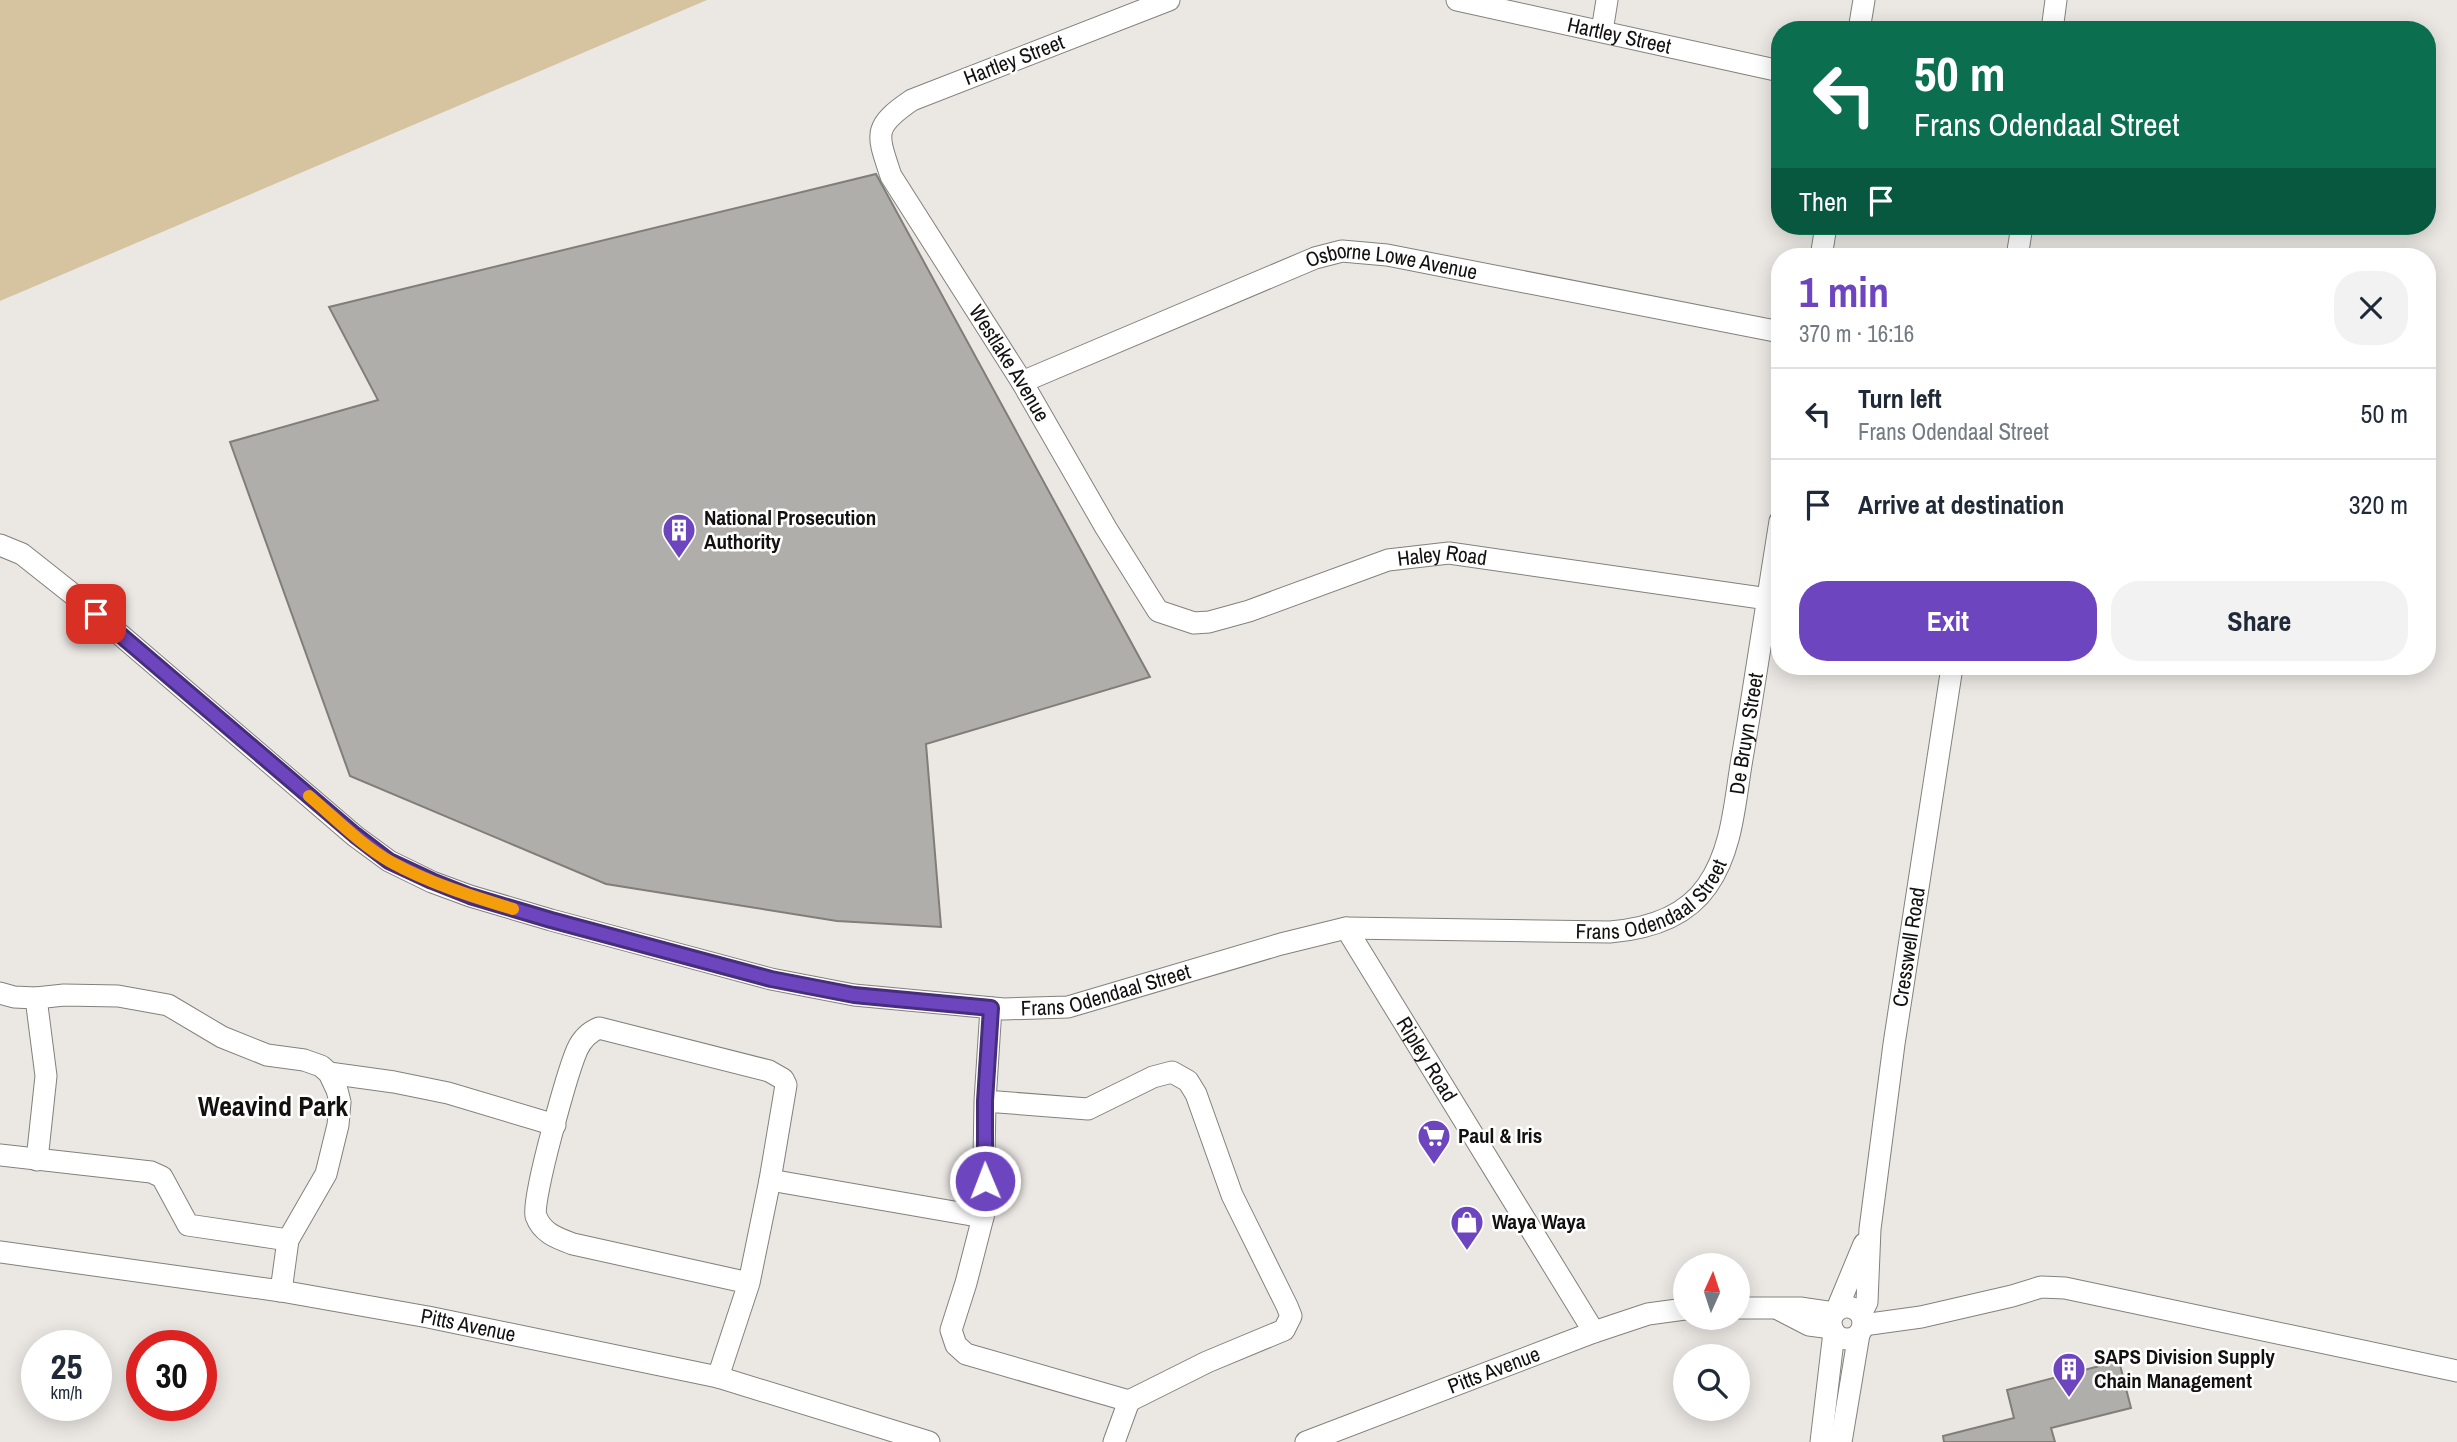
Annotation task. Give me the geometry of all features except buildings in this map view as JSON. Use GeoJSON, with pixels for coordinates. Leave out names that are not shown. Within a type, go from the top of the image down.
{"type":"FeatureCollection","features":[{"type":"Feature","properties":{"kind":"street","name":"Hartley Street"},"geometry":{"type":"LineString","coordinates":[[880,143],[884,123],[912,100],[1169,0]]}},
{"type":"Feature","properties":{"kind":"street","name":"Hartley Street"},"geometry":{"type":"LineString","coordinates":[[1457,0],[1771,69]]}},
{"type":"Feature","properties":{"kind":"street"},"geometry":{"type":"LineString","coordinates":[[1602,31],[1607,0]]}},
{"type":"Feature","properties":{"kind":"street"},"geometry":{"type":"LineString","coordinates":[[1860,21],[1864,0]]}},
{"type":"Feature","properties":{"kind":"street"},"geometry":{"type":"LineString","coordinates":[[2053,21],[2056,0]]}},
{"type":"Feature","properties":{"kind":"street","name":"Westlake Avenue"},"geometry":{"type":"LineString","coordinates":[[880,143],[891,176],[1022,382],[1141,583]]}},
{"type":"Feature","properties":{"kind":"street","name":"Osborne Lowe Avenue"},"geometry":{"type":"LineString","coordinates":[[1022,382],[1315,258],[1342,251],[1387,255],[1771,330]]}},
{"type":"Feature","properties":{"kind":"street","name":"Frans Odendaal Street"},"geometry":{"type":"LineString","coordinates":[[0,545],[22,554],[75,596],[389,861],[470,896],[551,920],[771,979],[854,995],[991,1008],[1068,1007],[1281,944],[1346,928],[1610,932],[1635,930],[1680,911],[1706,888],[1718,869],[1725,850],[1731,820]]}},
{"type":"Feature","properties":{"kind":"street","name":"Haley Road"},"geometry":{"type":"LineString","coordinates":[[1141,583],[1158,611],[1194,623],[1209,622],[1249,611],[1388,560],[1449,553],[1768,600]]}},
{"type":"Feature","properties":{"kind":"street","name":"De Bruyn Street"},"geometry":{"type":"LineString","coordinates":[[1731,820],[1771,580]]}},
{"type":"Feature","properties":{"kind":"street","name":"Cresswell Road"},"geometry":{"type":"LineString","coordinates":[[1841,1442],[1867,1302],[1870,1229],[1894,1044],[1951,675]]}},
{"type":"Feature","properties":{"kind":"street","name":"Ripley Road"},"geometry":{"type":"LineString","coordinates":[[1346,928],[1594,1332]]}},
{"type":"Feature","properties":{"kind":"street"},"geometry":{"type":"LineString","coordinates":[[0,993],[36,998],[64,995],[118,996],[168,1005],[222,1037],[267,1055],[313,1062],[329,1073],[340,1102],[338,1125],[326,1174],[288,1240],[281,1291]]}},
{"type":"Feature","properties":{"kind":"street"},"geometry":{"type":"LineString","coordinates":[[36,998],[47,1076],[37,1160]]}},
{"type":"Feature","properties":{"kind":"street"},"geometry":{"type":"LineString","coordinates":[[985,1101],[1088,1109],[1153,1077],[1172,1072],[1188,1081],[1196,1094],[1232,1195],[1291,1316],[1284,1330],[1207,1362],[1129,1401],[966,1354],[956,1345],[951,1330],[983,1217],[985,1101],[991,1008]]}},
{"type":"Feature","properties":{"kind":"street"},"geometry":{"type":"LineString","coordinates":[[718,1377],[749,1283],[786,1089],[783,1079],[769,1071],[599,1028],[591,1031],[578,1049],[555,1125],[535,1206],[540,1225],[549,1234],[573,1244],[749,1283]]}},
{"type":"Feature","properties":{"kind":"street"},"geometry":{"type":"LineString","coordinates":[[329,1073],[448,1093],[555,1125]]}},
{"type":"Feature","properties":{"kind":"street"},"geometry":{"type":"LineString","coordinates":[[0,1155],[158,1174],[188,1225],[288,1240]]}},
{"type":"Feature","properties":{"kind":"street"},"geometry":{"type":"LineString","coordinates":[[770,1180],[983,1217]]}},
{"type":"Feature","properties":{"kind":"street","name":"Cresswell Road"},"geometry":{"type":"LineString","coordinates":[[1821,1442],[1834,1321],[1870,1229]]}},
{"type":"Feature","properties":{"kind":"street","name":"Pitts Avenue"},"geometry":{"type":"LineString","coordinates":[[0,1252],[281,1291],[428,1317],[718,1377],[929,1442]]}},
{"type":"Feature","properties":{"kind":"street"},"geometry":{"type":"LineString","coordinates":[[1834,1321],[1845,1339],[1861,1324],[1921,1317],[2041,1287],[2065,1288],[2457,1371]]}},
{"type":"Feature","properties":{"kind":"street"},"geometry":{"type":"LineString","coordinates":[[1750,1308],[1778,1309],[1797,1321],[1834,1321],[1848,1306],[1861,1324]]}},
{"type":"Feature","properties":{"kind":"street","name":"Pitts Avenue"},"geometry":{"type":"LineString","coordinates":[[1306,1442],[1594,1332],[1648,1314],[1673,1311]]}},
{"type":"Feature","properties":{"kind":"street"},"geometry":{"type":"LineString","coordinates":[[1114,1442],[1129,1401]]}},
{"type":"Feature","properties":{"kind":"shaded area"},"geometry":{"type":"Polygon","coordinates":[[[0,0],[707,0],[0,301],[0,0]]]}},
{"type":"Feature","properties":{"kind":"slow traffic"},"geometry":{"type":"LineString","coordinates":[[309,796],[389,861],[470,896],[513,909]]}},
{"type":"Feature","properties":{"kind":"place","name":"National Prosecution Authority"},"geometry":{"type":"Point","coordinates":[679,560]}},
{"type":"Feature","properties":{"kind":"place","name":"Paul & Iris"},"geometry":{"type":"Point","coordinates":[1434,1166]}},
{"type":"Feature","properties":{"kind":"place","name":"Waya Waya"},"geometry":{"type":"Point","coordinates":[1467,1252]}},
{"type":"Feature","properties":{"kind":"place","name":"SAPS Division Supply Chain Management"},"geometry":{"type":"Point","coordinates":[2069,1399]}},
{"type":"Feature","properties":{"kind":"district","name":"Weavind Park"},"geometry":{"type":"Point","coordinates":[273,1106]}},
{"type":"Feature","properties":{"kind":"route"},"geometry":{"type":"LineString","coordinates":[[96,614],[355,835],[389,861],[432,881],[470,896],[551,920],[771,979],[854,995],[991,1008],[985,1101],[985,1181]]}}]}
